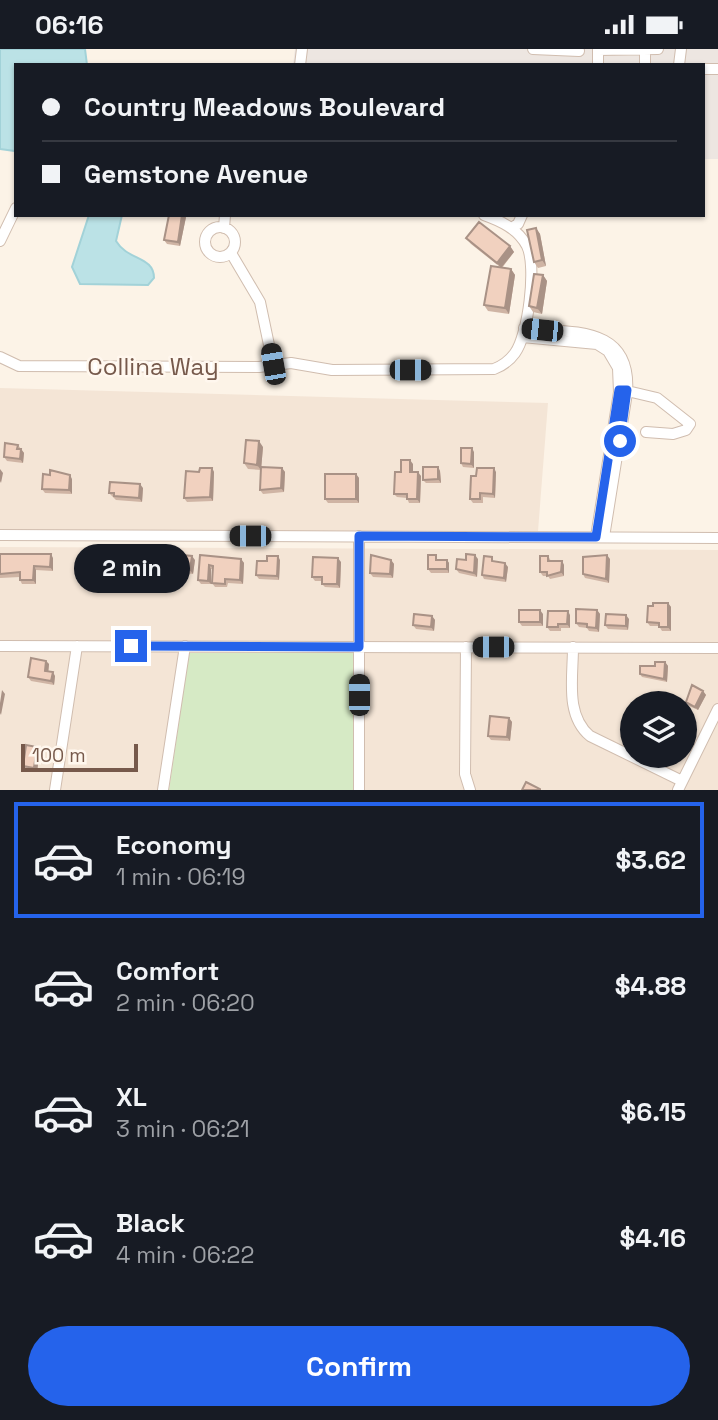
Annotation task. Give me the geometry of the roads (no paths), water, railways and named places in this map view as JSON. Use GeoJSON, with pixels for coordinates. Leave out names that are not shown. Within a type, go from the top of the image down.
{"type":"FeatureCollection","features":[{"type":"Feature","properties":{"kind":"street"},"geometry":{"type":"LineString","coordinates":[[533,49],[579,50]]}},
{"type":"Feature","properties":{"kind":"street"},"geometry":{"type":"LineString","coordinates":[[598,63],[598,51],[658,49]]}},
{"type":"Feature","properties":{"kind":"street"},"geometry":{"type":"LineString","coordinates":[[645,51],[645,63]]}},
{"type":"Feature","properties":{"kind":"street"},"geometry":{"type":"LineString","coordinates":[[0,241],[14,212]]}},
{"type":"Feature","properties":{"kind":"street"},"geometry":{"type":"LineString","coordinates":[[224,228],[225,217]]}},
{"type":"Feature","properties":{"kind":"street"},"geometry":{"type":"LineString","coordinates":[[488,217],[511,228],[527,246],[531,265],[523,333],[550,333],[597,344],[616,354]]}},
{"type":"Feature","properties":{"kind":"street"},"geometry":{"type":"LineString","coordinates":[[511,228],[518,224],[521,217]]}},
{"type":"Feature","properties":{"kind":"street"},"geometry":{"type":"LineString","coordinates":[[224,228],[209,232],[206,247],[215,256],[231,253]]}},
{"type":"Feature","properties":{"kind":"street"},"geometry":{"type":"LineString","coordinates":[[224,228],[234,237],[231,253],[260,302],[273,364]]}},
{"type":"Feature","properties":{"kind":"street"},"geometry":{"type":"LineString","coordinates":[[550,333],[572,326],[606,341],[616,354],[623,390],[600,537]]}},
{"type":"Feature","properties":{"kind":"street","name":"Collina Way"},"geometry":{"type":"LineString","coordinates":[[0,357],[19,366],[259,367],[299,364],[332,370],[488,370],[506,362],[515,353],[523,333]]}},
{"type":"Feature","properties":{"kind":"street"},"geometry":{"type":"LineString","coordinates":[[623,390],[657,398],[690,424],[686,430],[673,434],[646,432]]}},
{"type":"Feature","properties":{"kind":"street"},"geometry":{"type":"LineString","coordinates":[[0,535],[718,537]]}},
{"type":"Feature","properties":{"kind":"street"},"geometry":{"type":"LineString","coordinates":[[359,536],[359,790]]}},
{"type":"Feature","properties":{"kind":"street"},"geometry":{"type":"LineString","coordinates":[[0,646],[718,648]]}},
{"type":"Feature","properties":{"kind":"street"},"geometry":{"type":"LineString","coordinates":[[55,790],[77,646]]}},
{"type":"Feature","properties":{"kind":"street"},"geometry":{"type":"LineString","coordinates":[[163,790],[185,646]]}},
{"type":"Feature","properties":{"kind":"street"},"geometry":{"type":"LineString","coordinates":[[466,647],[465,774],[470,790]]}},
{"type":"Feature","properties":{"kind":"street"},"geometry":{"type":"LineString","coordinates":[[573,647],[572,705],[581,728],[590,736],[680,786],[718,709]]}},
{"type":"Feature","properties":{"kind":"water"},"geometry":{"type":"Polygon","coordinates":[[[0,49],[85,49],[87,63],[14,63],[14,151],[0,149],[0,49]]]}},
{"type":"Feature","properties":{"kind":"water"},"geometry":{"type":"Polygon","coordinates":[[[88,217],[122,217],[116,241],[127,252],[150,266],[154,278],[148,285],[80,284],[72,267],[88,217]]]}}]}
